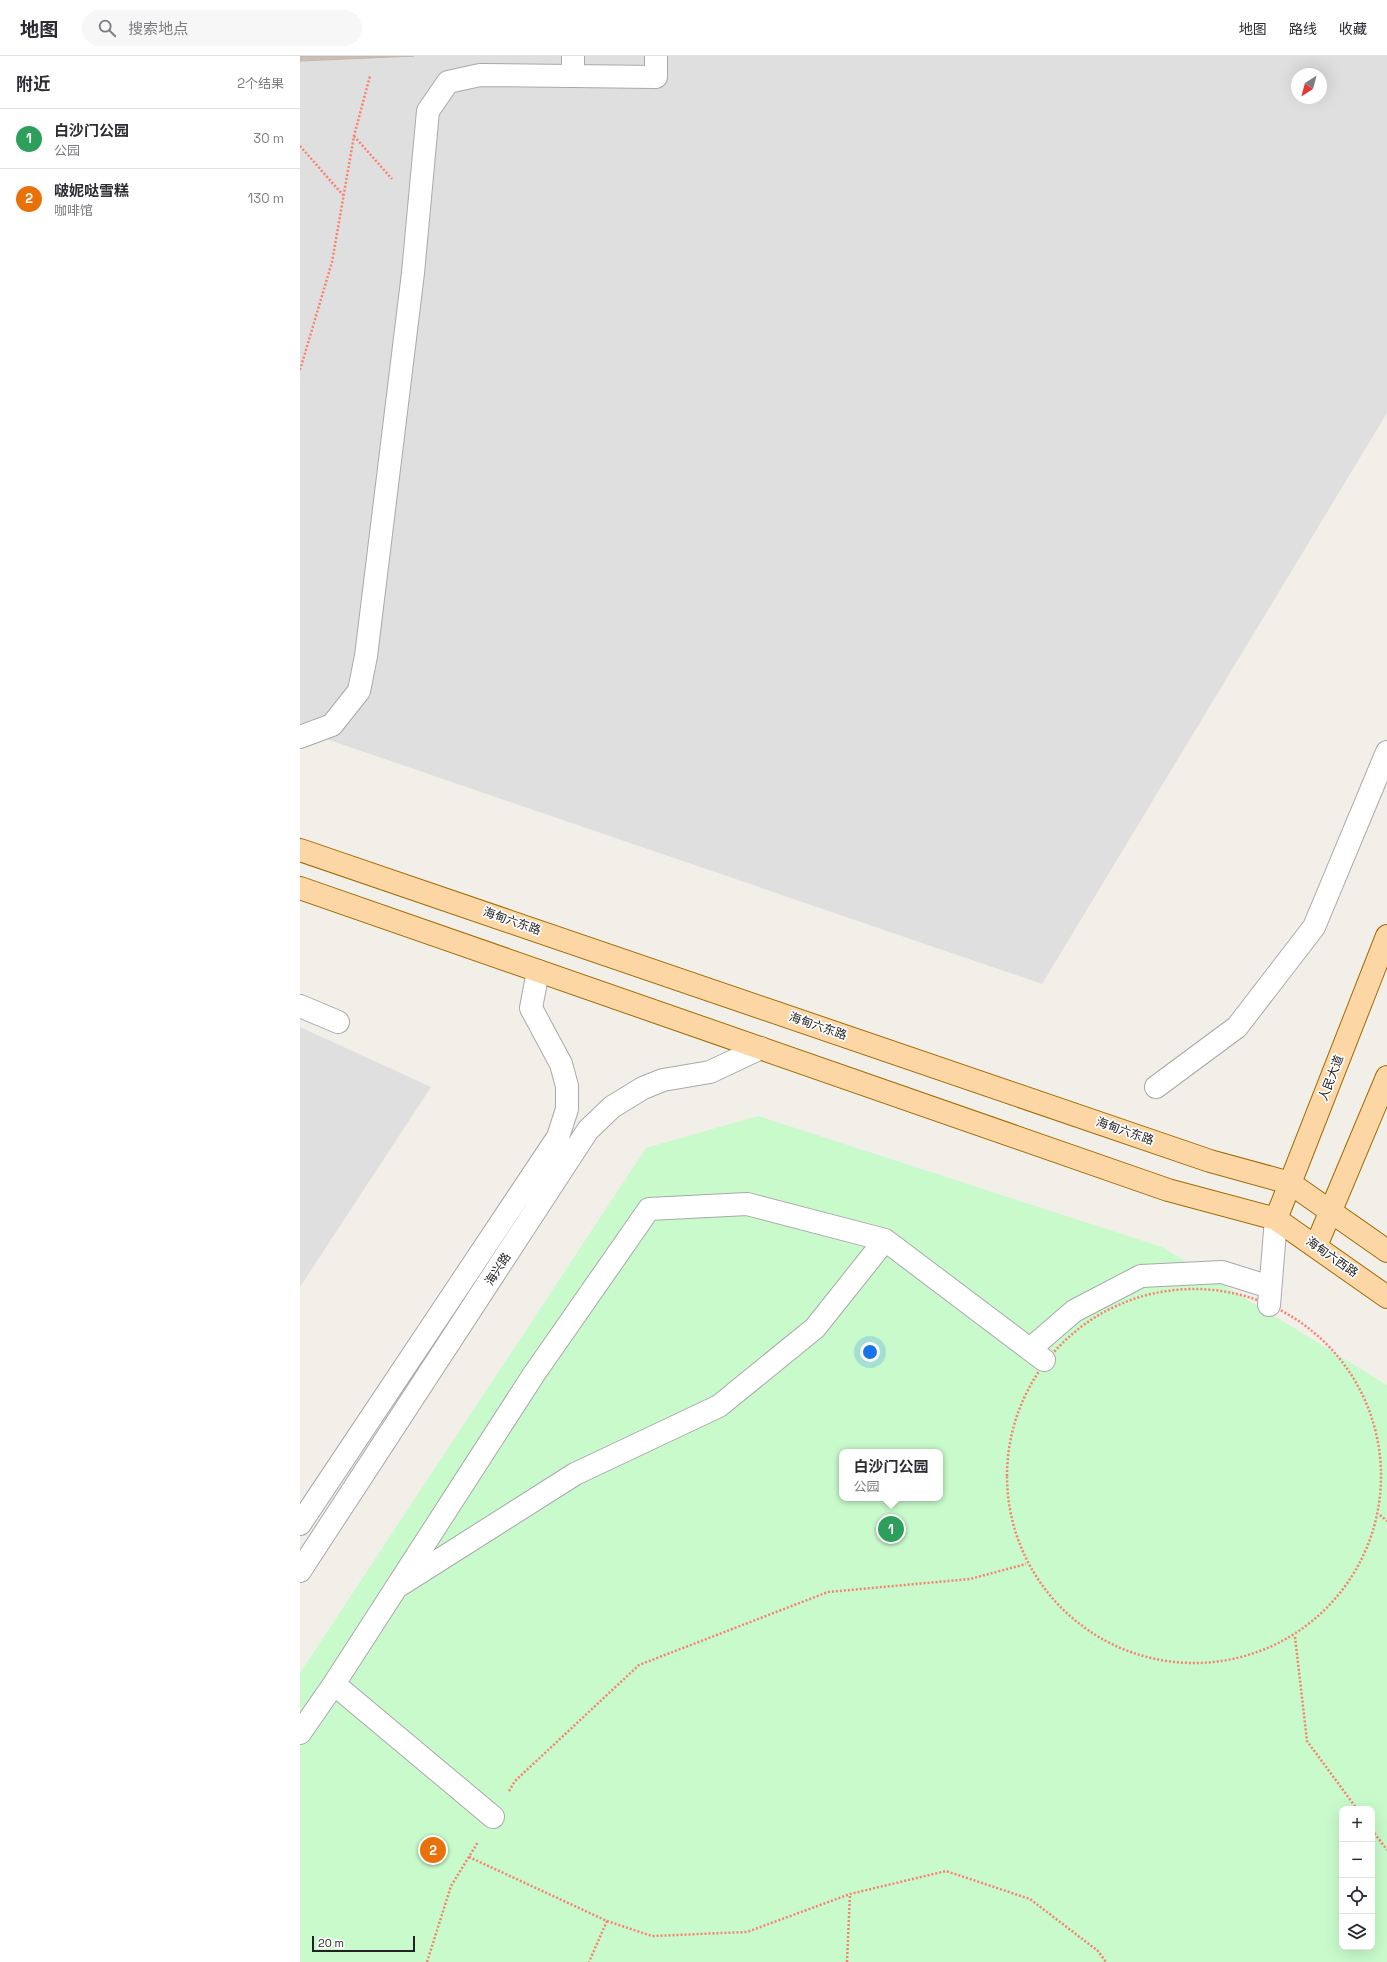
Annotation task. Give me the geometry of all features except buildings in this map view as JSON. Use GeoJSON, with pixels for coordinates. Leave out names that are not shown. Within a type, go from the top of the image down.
{"type":"FeatureCollection","features":[{"type":"Feature","properties":{"kind":"main road","name":"海甸六东路"},"geometry":{"type":"LineString","coordinates":[[300,850],[1210,1161],[1290,1183],[1331,1211]]}},
{"type":"Feature","properties":{"kind":"main road"},"geometry":{"type":"LineString","coordinates":[[300,888],[1168,1190],[1276,1219]]}},
{"type":"Feature","properties":{"kind":"main road","name":"人民大道"},"geometry":{"type":"LineString","coordinates":[[1276,1219],[1387,936]]}},
{"type":"Feature","properties":{"kind":"main road"},"geometry":{"type":"LineString","coordinates":[[1316,1246],[1387,1077]]}},
{"type":"Feature","properties":{"kind":"main road"},"geometry":{"type":"LineString","coordinates":[[1331,1211],[1387,1251]]}},
{"type":"Feature","properties":{"kind":"main road","name":"海甸六西路"},"geometry":{"type":"LineString","coordinates":[[1276,1219],[1387,1297]]}},
{"type":"Feature","properties":{"kind":"street"},"geometry":{"type":"LineString","coordinates":[[300,737],[332,724],[359,691],[368,640],[419,210],[428,111],[448,82],[480,75],[573,66],[656,77],[656,56]]}},
{"type":"Feature","properties":{"kind":"street"},"geometry":{"type":"LineString","coordinates":[[1156,1087],[1237,1027],[1314,927],[1387,752]]}},
{"type":"Feature","properties":{"kind":"street","name":"海兴路"},"geometry":{"type":"LineString","coordinates":[[300,1524],[558,1137],[567,1109],[567,1086],[561,1064],[531,1008],[538,971]]}},
{"type":"Feature","properties":{"kind":"street"},"geometry":{"type":"LineString","coordinates":[[300,1006],[338,1022]]}},
{"type":"Feature","properties":{"kind":"street","name":"海兴路"},"geometry":{"type":"LineString","coordinates":[[300,1571],[588,1130],[612,1107],[643,1088],[663,1080],[710,1072],[761,1048]]}},
{"type":"Feature","properties":{"kind":"street"},"geometry":{"type":"LineString","coordinates":[[300,1733],[334,1684],[534,1374],[649,1209],[747,1204],[885,1240],[1036,1354],[1074,1312],[1140,1276],[1222,1272],[1269,1296],[1276,1219]]}},
{"type":"Feature","properties":{"kind":"street"},"geometry":{"type":"LineString","coordinates":[[394,1589],[574,1474],[719,1406],[815,1328],[885,1240]]}},
{"type":"Feature","properties":{"kind":"street"},"geometry":{"type":"LineString","coordinates":[[334,1684],[493,1817]]}},
{"type":"Feature","properties":{"kind":"path"},"geometry":{"type":"LineString","coordinates":[[300,370],[332,262],[354,136],[370,76]]}},
{"type":"Feature","properties":{"kind":"path"},"geometry":{"type":"LineString","coordinates":[[354,136],[419,210]]}},
{"type":"Feature","properties":{"kind":"path"},"geometry":{"type":"LineString","coordinates":[[300,146],[344,196]]}},
{"type":"Feature","properties":{"kind":"path"},"geometry":{"type":"LineString","coordinates":[[1225,1289],[1269,1296],[1347,1365],[1382,1449],[1380,1515],[1346,1591],[1295,1637],[1210,1665],[1126,1653],[1060,1610],[1026,1564],[1005,1498],[1018,1404],[1036,1354],[1089,1322],[1148,1292],[1225,1289]]}},
{"type":"Feature","properties":{"kind":"path"},"geometry":{"type":"LineString","coordinates":[[1380,1515],[1387,1521]]}},
{"type":"Feature","properties":{"kind":"path"},"geometry":{"type":"LineString","coordinates":[[427,1962],[451,1886],[515,1781],[639,1665],[828,1592],[970,1579],[1026,1564]]}},
{"type":"Feature","properties":{"kind":"path"},"geometry":{"type":"LineString","coordinates":[[1295,1637],[1308,1741],[1355,1806]]}},
{"type":"Feature","properties":{"kind":"path"},"geometry":{"type":"LineString","coordinates":[[1375,1834],[1387,1850]]}},
{"type":"Feature","properties":{"kind":"path"},"geometry":{"type":"LineString","coordinates":[[469,1857],[607,1921],[652,1936],[747,1932],[850,1894],[946,1871],[1030,1899],[1098,1950],[1106,1962]]}},
{"type":"Feature","properties":{"kind":"path"},"geometry":{"type":"LineString","coordinates":[[847,1962],[850,1894]]}},
{"type":"Feature","properties":{"kind":"path"},"geometry":{"type":"LineString","coordinates":[[588,1962],[607,1921]]}},
{"type":"Feature","properties":{"kind":"shaded area"},"geometry":{"type":"Polygon","coordinates":[[[300,56],[1387,56],[1387,413],[1042,984],[300,730],[300,56]]]}},
{"type":"Feature","properties":{"kind":"shaded area"},"geometry":{"type":"Polygon","coordinates":[[[300,1027],[431,1087],[300,1287],[300,1027]]]}},
{"type":"Feature","properties":{"kind":"green space"},"geometry":{"type":"Polygon","coordinates":[[[758,1116],[1162,1247],[1387,1385],[1387,1962],[300,1962],[300,1673],[646,1148],[758,1116]]]}},
{"type":"Feature","properties":{"kind":"place","name":"白沙门公园"},"geometry":{"type":"Point","coordinates":[891,1529]}},
{"type":"Feature","properties":{"kind":"place","name":"啵妮哒雪糕"},"geometry":{"type":"Point","coordinates":[433,1850]}}]}
